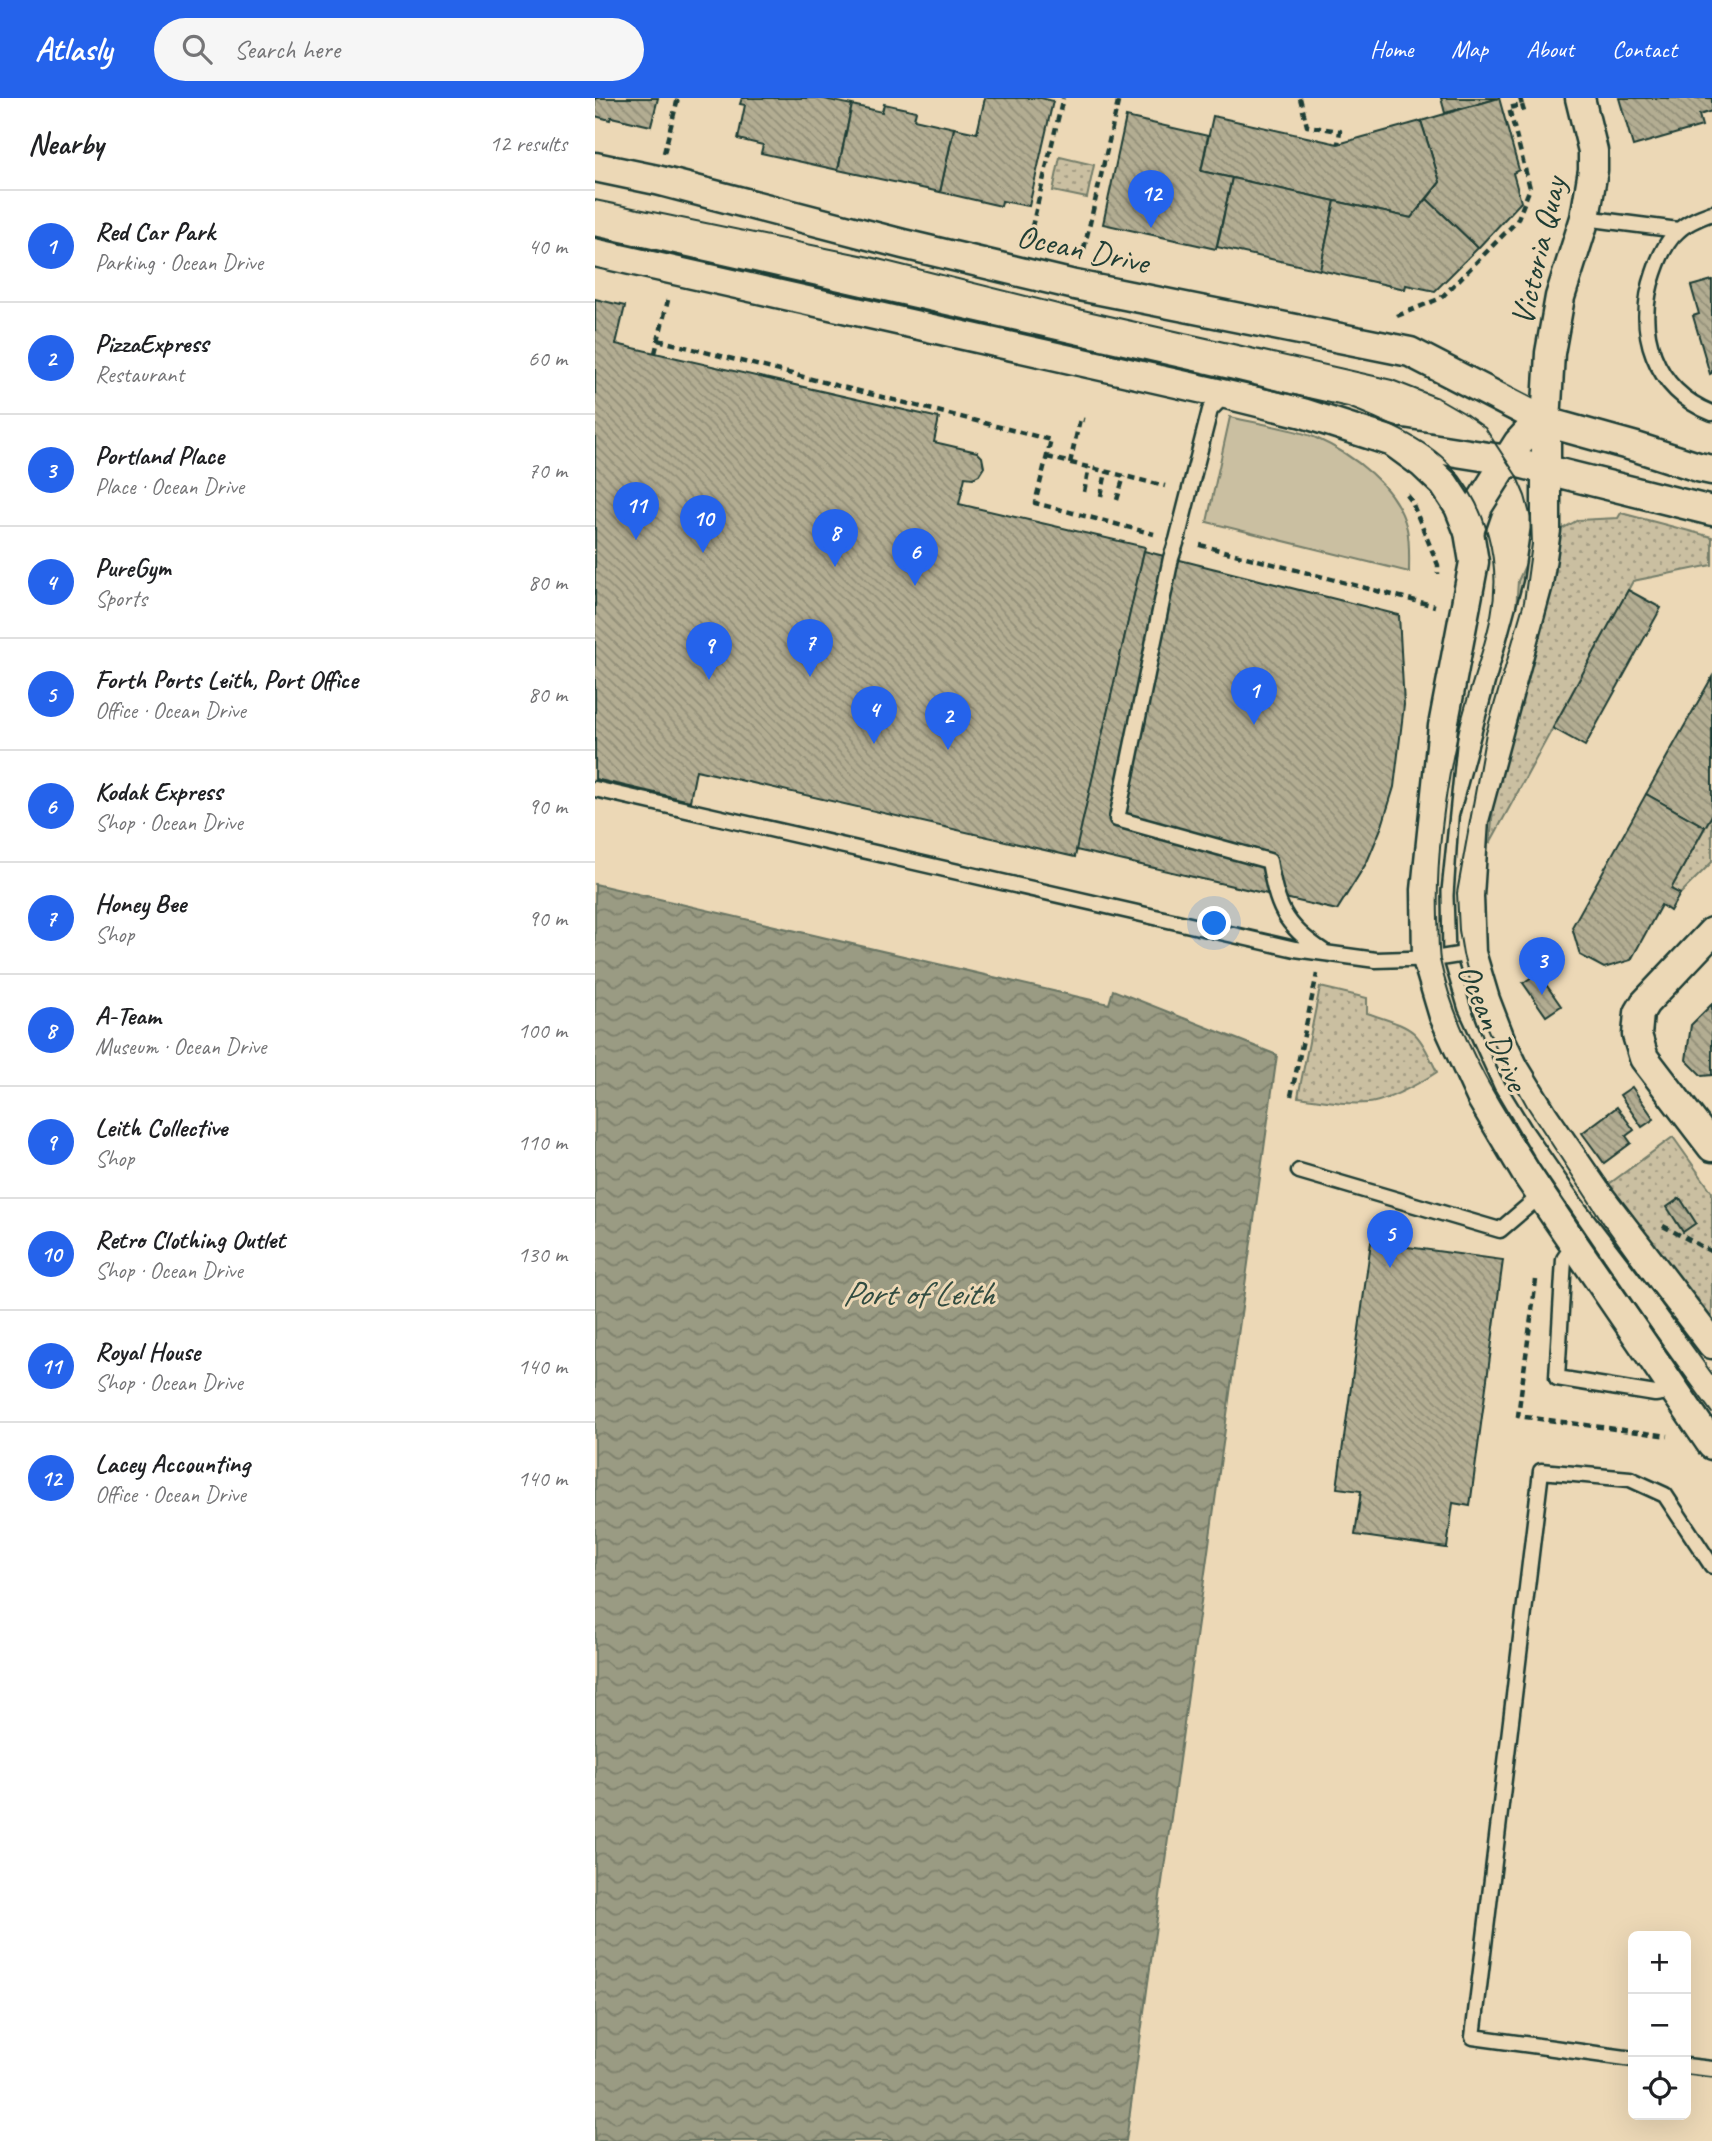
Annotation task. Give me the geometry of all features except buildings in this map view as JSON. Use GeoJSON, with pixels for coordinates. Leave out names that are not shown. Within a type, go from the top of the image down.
{"type":"FeatureCollection","features":[{"type":"Feature","properties":{"kind":"street","name":"Victoria Quay"},"geometry":{"type":"LineString","coordinates":[[1546,422],[1550,353],[1560,297],[1585,218],[1593,170],[1593,151],[1580,98]]}},
{"type":"Feature","properties":{"kind":"street","name":"Ocean Drive"},"geometry":{"type":"LineString","coordinates":[[595,167],[657,180],[903,244],[1076,285],[1410,352],[1546,422],[1712,470]]}},
{"type":"Feature","properties":{"kind":"street","name":"Ocean Drive"},"geometry":{"type":"LineString","coordinates":[[595,252],[1226,394],[1303,413],[1393,442],[1507,460],[1712,511]]}},
{"type":"Feature","properties":{"kind":"street","name":"Ocean Drive"},"geometry":{"type":"LineString","coordinates":[[1469,532],[1478,506],[1518,443],[1530,430],[1546,422]]}},
{"type":"Feature","properties":{"kind":"street","name":"Ocean Drive"},"geometry":{"type":"LineString","coordinates":[[1546,422],[1546,530],[1538,584],[1474,820],[1469,896],[1471,953],[1485,1000],[1514,1068],[1595,1191],[1712,1344]]}},
{"type":"Feature","properties":{"kind":"street","name":"Ocean Drive"},"geometry":{"type":"LineString","coordinates":[[1393,442],[1444,484],[1459,507],[1469,532],[1474,562],[1443,726],[1426,890],[1427,958],[1444,1016],[1487,1108],[1541,1195],[1712,1445]]}},
{"type":"Feature","properties":{"kind":"street"},"geometry":{"type":"LineString","coordinates":[[1712,932],[1645,1003],[1640,1013],[1637,1035],[1644,1058],[1712,1147]]}},
{"type":"Feature","properties":{"kind":"lane"},"geometry":{"type":"LineString","coordinates":[[1712,214],[1678,230],[1665,247],[1650,283],[1646,304],[1646,326],[1660,368],[1672,387],[1685,399],[1712,413]]}},
{"type":"Feature","properties":{"kind":"lane"},"geometry":{"type":"LineString","coordinates":[[1585,218],[1678,230]]}},
{"type":"Feature","properties":{"kind":"lane"},"geometry":{"type":"LineString","coordinates":[[1226,394],[1210,410],[1171,558],[1117,819],[1269,861],[1275,896],[1283,912],[1308,941],[1325,953]]}},
{"type":"Feature","properties":{"kind":"lane"},"geometry":{"type":"LineString","coordinates":[[595,789],[1271,944],[1377,960],[1471,953]]}},
{"type":"Feature","properties":{"kind":"lane"},"geometry":{"type":"LineString","coordinates":[[1299,1171],[1500,1230],[1541,1195]]}},
{"type":"Feature","properties":{"kind":"lane"},"geometry":{"type":"LineString","coordinates":[[1574,1244],[1564,1259],[1557,1378],[1655,1394],[1675,1391]]}},
{"type":"Feature","properties":{"kind":"lane"},"geometry":{"type":"LineString","coordinates":[[1628,2058],[1473,2037],[1541,1471],[1630,1479],[1664,1495],[1712,1566]]}},
{"type":"Feature","properties":{"kind":"lane"},"geometry":{"type":"LineString","coordinates":[[1691,2067],[1712,2069]]}},
{"type":"Feature","properties":{"kind":"path"},"geometry":{"type":"LineString","coordinates":[[663,157],[678,98]]}},
{"type":"Feature","properties":{"kind":"path"},"geometry":{"type":"LineString","coordinates":[[1029,239],[1063,98]]}},
{"type":"Feature","properties":{"kind":"path"},"geometry":{"type":"LineString","coordinates":[[1084,249],[1119,98]]}},
{"type":"Feature","properties":{"kind":"path"},"geometry":{"type":"LineString","coordinates":[[1300,98],[1307,126],[1340,131],[1338,144]]}},
{"type":"Feature","properties":{"kind":"path"},"geometry":{"type":"LineString","coordinates":[[1520,98],[1525,115]]}},
{"type":"Feature","properties":{"kind":"path"},"geometry":{"type":"LineString","coordinates":[[1397,316],[1441,298],[1517,220],[1530,188],[1509,108],[1522,105]]}},
{"type":"Feature","properties":{"kind":"path"},"geometry":{"type":"LineString","coordinates":[[655,353],[668,300]]}},
{"type":"Feature","properties":{"kind":"path"},"geometry":{"type":"LineString","coordinates":[[659,340],[1051,440],[1035,503],[1436,606]]}},
{"type":"Feature","properties":{"kind":"path"},"geometry":{"type":"LineString","coordinates":[[1070,463],[1080,419],[1084,420]]}},
{"type":"Feature","properties":{"kind":"path"},"geometry":{"type":"LineString","coordinates":[[1047,457],[1169,487]]}},
{"type":"Feature","properties":{"kind":"path"},"geometry":{"type":"LineString","coordinates":[[1084,492],[1089,467]]}},
{"type":"Feature","properties":{"kind":"path"},"geometry":{"type":"LineString","coordinates":[[1101,496],[1106,472]]}},
{"type":"Feature","properties":{"kind":"path"},"geometry":{"type":"LineString","coordinates":[[1117,500],[1123,476]]}},
{"type":"Feature","properties":{"kind":"path"},"geometry":{"type":"LineString","coordinates":[[1291,1096],[1325,953]]}},
{"type":"Feature","properties":{"kind":"shaded area"},"geometry":{"type":"Polygon","coordinates":[[[1060,157],[1094,165],[1087,198],[1053,191],[1060,157]]]}},
{"type":"Feature","properties":{"kind":"shaded area"},"geometry":{"type":"Polygon","coordinates":[[[1230,417],[1314,437],[1343,452],[1371,473],[1394,499],[1402,513],[1408,534],[1409,572],[1207,522],[1230,417]]]}},
{"type":"Feature","properties":{"kind":"shaded area"},"geometry":{"type":"Polygon","coordinates":[[[1621,513],[1712,537],[1712,565],[1633,581],[1490,843],[1504,680],[1513,652],[1518,581],[1527,561],[1540,543],[1578,520],[1618,518],[1621,513]]]}},
{"type":"Feature","properties":{"kind":"shaded area"},"geometry":{"type":"Polygon","coordinates":[[[1712,815],[1712,862],[1680,894],[1671,889],[1712,815]]]}},
{"type":"Feature","properties":{"kind":"shaded area"},"geometry":{"type":"Polygon","coordinates":[[[1320,987],[1367,998],[1367,1013],[1412,1031],[1424,1046],[1437,1072],[1404,1091],[1376,1102],[1333,1102],[1298,1097],[1320,987]]]}},
{"type":"Feature","properties":{"kind":"shaded area"},"geometry":{"type":"Polygon","coordinates":[[[1673,1137],[1712,1192],[1712,1326],[1609,1184],[1673,1137]]]}},
{"type":"Feature","properties":{"kind":"water","name":"Port of Leith"},"geometry":{"type":"Polygon","coordinates":[[[595,884],[1109,1004],[1113,990],[1277,1055],[1126,2141],[595,2141],[595,884]]]}},
{"type":"Feature","properties":{"kind":"tram line"},"geometry":{"type":"LineString","coordinates":[[595,200],[870,257],[1070,307],[1392,380],[1438,398],[1485,428],[1516,475],[1525,496],[1531,518],[1532,544],[1524,602],[1486,733],[1457,893],[1463,954],[1476,1003],[1499,1055],[1527,1106],[1604,1224],[1712,1374]]}},
{"type":"Feature","properties":{"kind":"tram line"},"geometry":{"type":"LineString","coordinates":[[595,238],[1348,407],[1415,438],[1449,464],[1473,497],[1488,535],[1494,596],[1484,646],[1458,734],[1442,826],[1438,872],[1439,945],[1448,991],[1472,1051],[1519,1135],[1612,1274],[1712,1413]]}},
{"type":"Feature","properties":{"kind":"place","name":"Lacey Accounting"},"geometry":{"type":"Point","coordinates":[1151,228]}},
{"type":"Feature","properties":{"kind":"place","name":"Royal House"},"geometry":{"type":"Point","coordinates":[636,540]}},
{"type":"Feature","properties":{"kind":"place","name":"Retro Clothing Outlet"},"geometry":{"type":"Point","coordinates":[703,553]}},
{"type":"Feature","properties":{"kind":"place","name":"A-Team"},"geometry":{"type":"Point","coordinates":[835,567]}},
{"type":"Feature","properties":{"kind":"place","name":"Kodak Express"},"geometry":{"type":"Point","coordinates":[915,586]}},
{"type":"Feature","properties":{"kind":"place","name":"Honey Bee"},"geometry":{"type":"Point","coordinates":[810,677]}},
{"type":"Feature","properties":{"kind":"place","name":"Leith Collective"},"geometry":{"type":"Point","coordinates":[709,680]}},
{"type":"Feature","properties":{"kind":"place","name":"Red Car Park"},"geometry":{"type":"Point","coordinates":[1254,725]}},
{"type":"Feature","properties":{"kind":"place","name":"PureGym"},"geometry":{"type":"Point","coordinates":[874,744]}},
{"type":"Feature","properties":{"kind":"place","name":"PizzaExpress"},"geometry":{"type":"Point","coordinates":[948,750]}},
{"type":"Feature","properties":{"kind":"place","name":"Portland Place"},"geometry":{"type":"Point","coordinates":[1542,995]}},
{"type":"Feature","properties":{"kind":"place","name":"Forth Ports Leith, Port Office"},"geometry":{"type":"Point","coordinates":[1390,1268]}}]}
